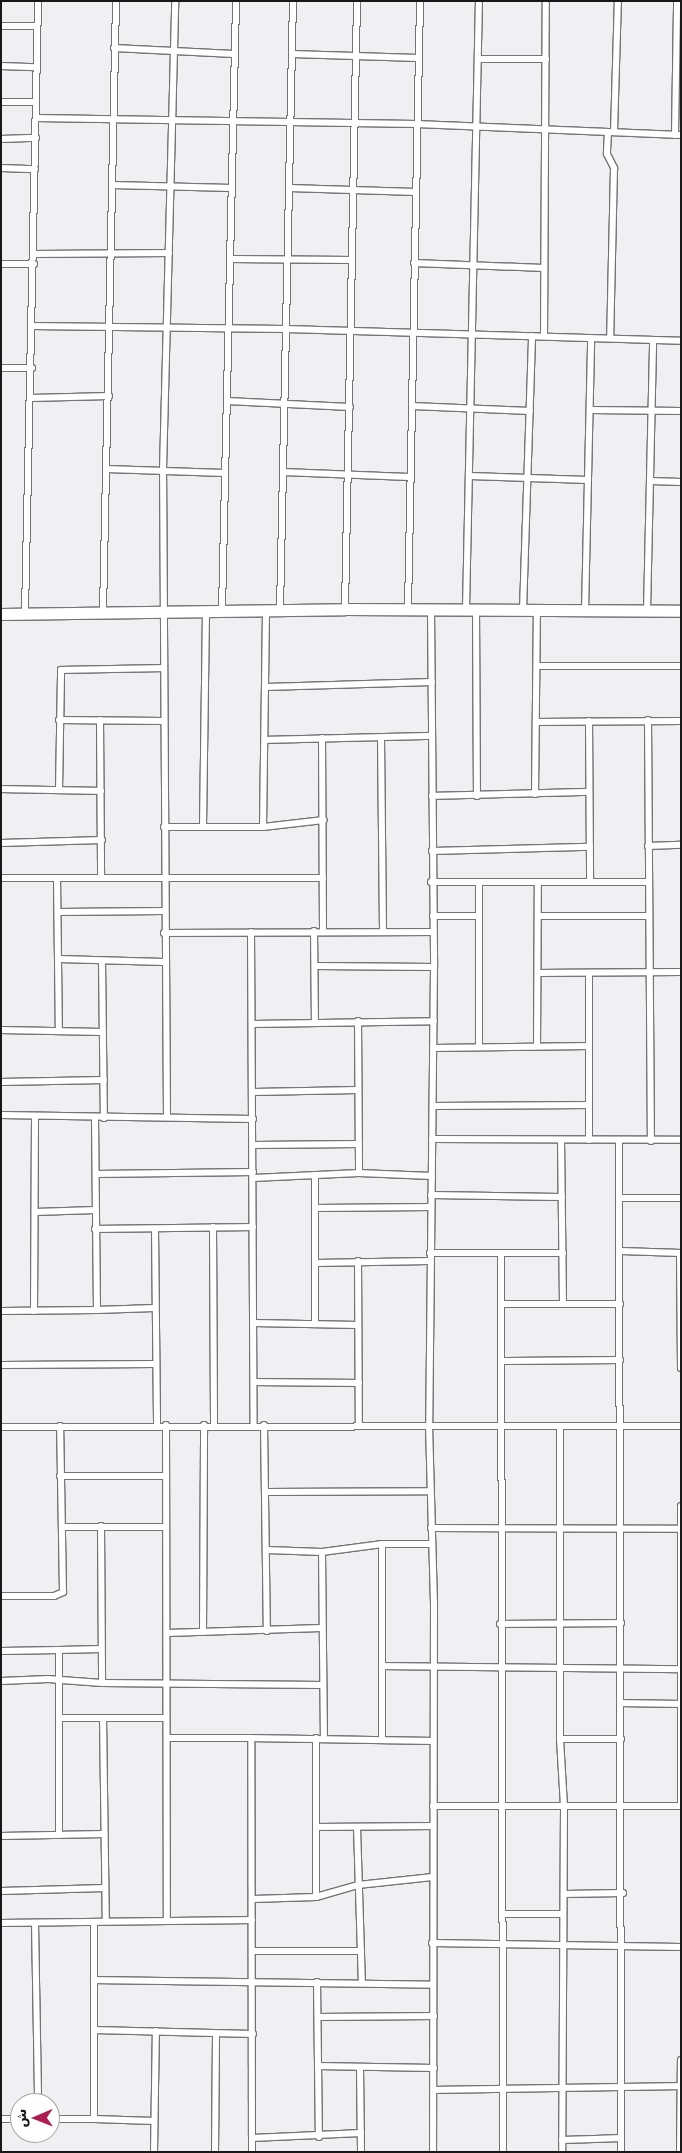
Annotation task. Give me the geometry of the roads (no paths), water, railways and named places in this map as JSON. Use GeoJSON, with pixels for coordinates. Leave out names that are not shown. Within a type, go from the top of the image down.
{"type":"FeatureCollection","features":[{"type":"Feature","properties":{"kind":"highway"},"geometry":{"type":"LineString","coordinates":[[1,614],[345,609],[681,612]]}},
{"type":"Feature","properties":{"kind":"street"},"geometry":{"type":"LineString","coordinates":[[25,614],[32,368],[38,1]]}},
{"type":"Feature","properties":{"kind":"street"},"geometry":{"type":"LineString","coordinates":[[103,612],[116,1]]}},
{"type":"Feature","properties":{"kind":"street"},"geometry":{"type":"LineString","coordinates":[[167,1117],[164,962],[163,470],[169,328],[170,186],[175,1]]}},
{"type":"Feature","properties":{"kind":"street"},"geometry":{"type":"LineString","coordinates":[[222,610],[236,1]]}},
{"type":"Feature","properties":{"kind":"street"},"geometry":{"type":"LineString","coordinates":[[280,610],[292,122],[293,1]]}},
{"type":"Feature","properties":{"kind":"street"},"geometry":{"type":"LineString","coordinates":[[345,609],[357,1]]}},
{"type":"Feature","properties":{"kind":"street"},"geometry":{"type":"LineString","coordinates":[[408,609],[409,477],[420,1]]}},
{"type":"Feature","properties":{"kind":"street"},"geometry":{"type":"LineString","coordinates":[[477,796],[471,609],[470,476],[479,1]]}},
{"type":"Feature","properties":{"kind":"street"},"geometry":{"type":"LineString","coordinates":[[544,336],[546,1]]}},
{"type":"Feature","properties":{"kind":"street"},"geometry":{"type":"LineString","coordinates":[[610,338],[614,168],[607,154],[611,132],[618,1]]}},
{"type":"Feature","properties":{"kind":"street"},"geometry":{"type":"LineString","coordinates":[[36,118],[416,124],[678,135],[677,1]]}},
{"type":"Feature","properties":{"kind":"street"},"geometry":{"type":"LineString","coordinates":[[1,26],[37,26]]}},
{"type":"Feature","properties":{"kind":"street"},"geometry":{"type":"LineString","coordinates":[[114,48],[234,54]]}},
{"type":"Feature","properties":{"kind":"street"},"geometry":{"type":"LineString","coordinates":[[292,54],[418,58]]}},
{"type":"Feature","properties":{"kind":"street"},"geometry":{"type":"LineString","coordinates":[[479,59],[546,59]]}},
{"type":"Feature","properties":{"kind":"street"},"geometry":{"type":"LineString","coordinates":[[1,66],[36,67]]}},
{"type":"Feature","properties":{"kind":"street"},"geometry":{"type":"LineString","coordinates":[[1,102],[35,102]]}},
{"type":"Feature","properties":{"kind":"street"},"geometry":{"type":"LineString","coordinates":[[1,139],[36,138]]}},
{"type":"Feature","properties":{"kind":"street"},"geometry":{"type":"LineString","coordinates":[[1,168],[35,169]]}},
{"type":"Feature","properties":{"kind":"street"},"geometry":{"type":"LineString","coordinates":[[112,185],[232,188]]}},
{"type":"Feature","properties":{"kind":"street"},"geometry":{"type":"LineString","coordinates":[[289,188],[416,192]]}},
{"type":"Feature","properties":{"kind":"street"},"geometry":{"type":"LineString","coordinates":[[34,254],[169,254]]}},
{"type":"Feature","properties":{"kind":"street"},"geometry":{"type":"LineString","coordinates":[[230,260],[352,260]]}},
{"type":"Feature","properties":{"kind":"street"},"geometry":{"type":"LineString","coordinates":[[414,263],[544,268]]}},
{"type":"Feature","properties":{"kind":"street"},"geometry":{"type":"LineString","coordinates":[[1,264],[34,264]]}},
{"type":"Feature","properties":{"kind":"street"},"geometry":{"type":"LineString","coordinates":[[32,326],[286,329],[681,340]]}},
{"type":"Feature","properties":{"kind":"street"},"geometry":{"type":"LineString","coordinates":[[523,610],[532,336]]}},
{"type":"Feature","properties":{"kind":"street"},"geometry":{"type":"LineString","coordinates":[[585,611],[591,338]]}},
{"type":"Feature","properties":{"kind":"street"},"geometry":{"type":"LineString","coordinates":[[647,611],[653,340]]}},
{"type":"Feature","properties":{"kind":"street"},"geometry":{"type":"LineString","coordinates":[[1,368],[32,368]]}},
{"type":"Feature","properties":{"kind":"street"},"geometry":{"type":"LineString","coordinates":[[31,398],[109,396]]}},
{"type":"Feature","properties":{"kind":"street"},"geometry":{"type":"LineString","coordinates":[[227,401],[350,407]]}},
{"type":"Feature","properties":{"kind":"street"},"geometry":{"type":"LineString","coordinates":[[412,406],[530,411]]}},
{"type":"Feature","properties":{"kind":"street"},"geometry":{"type":"LineString","coordinates":[[590,410],[681,411]]}},
{"type":"Feature","properties":{"kind":"street"},"geometry":{"type":"LineString","coordinates":[[107,469],[224,473]]}},
{"type":"Feature","properties":{"kind":"street"},"geometry":{"type":"LineString","coordinates":[[283,472],[409,477]]}},
{"type":"Feature","properties":{"kind":"street"},"geometry":{"type":"LineString","coordinates":[[470,476],[588,480]]}},
{"type":"Feature","properties":{"kind":"street"},"geometry":{"type":"LineString","coordinates":[[651,481],[681,482]]}},
{"type":"Feature","properties":{"kind":"street"},"geometry":{"type":"LineString","coordinates":[[431,609],[431,882],[434,967],[432,1176],[429,1261],[429,1425],[434,1667],[432,1741],[434,2090],[432,2152]]}},
{"type":"Feature","properties":{"kind":"street"},"geometry":{"type":"LineString","coordinates":[[203,827],[206,610]]}},
{"type":"Feature","properties":{"kind":"street"},"geometry":{"type":"LineString","coordinates":[[263,827],[266,610]]}},
{"type":"Feature","properties":{"kind":"street"},"geometry":{"type":"LineString","coordinates":[[535,794],[537,610]]}},
{"type":"Feature","properties":{"kind":"street"},"geometry":{"type":"LineString","coordinates":[[537,666],[681,666]]}},
{"type":"Feature","properties":{"kind":"street"},"geometry":{"type":"LineString","coordinates":[[59,790],[59,675],[64,668],[163,668]]}},
{"type":"Feature","properties":{"kind":"street"},"geometry":{"type":"LineString","coordinates":[[266,687],[432,682]]}},
{"type":"Feature","properties":{"kind":"street"},"geometry":{"type":"LineString","coordinates":[[59,720],[163,721]]}},
{"type":"Feature","properties":{"kind":"street"},"geometry":{"type":"LineString","coordinates":[[100,720],[101,877]]}},
{"type":"Feature","properties":{"kind":"street"},"geometry":{"type":"LineString","coordinates":[[648,720],[651,1141]]}},
{"type":"Feature","properties":{"kind":"street"},"geometry":{"type":"LineString","coordinates":[[589,721],[590,882]]}},
{"type":"Feature","properties":{"kind":"street"},"geometry":{"type":"LineString","coordinates":[[537,722],[681,721]]}},
{"type":"Feature","properties":{"kind":"street"},"geometry":{"type":"LineString","coordinates":[[265,740],[432,736]]}},
{"type":"Feature","properties":{"kind":"street"},"geometry":{"type":"LineString","coordinates":[[322,738],[324,820],[323,931]]}},
{"type":"Feature","properties":{"kind":"street"},"geometry":{"type":"LineString","coordinates":[[382,738],[383,930]]}},
{"type":"Feature","properties":{"kind":"street"},"geometry":{"type":"LineString","coordinates":[[1,789],[101,791]]}},
{"type":"Feature","properties":{"kind":"street"},"geometry":{"type":"LineString","coordinates":[[432,796],[589,792]]}},
{"type":"Feature","properties":{"kind":"street"},"geometry":{"type":"LineString","coordinates":[[164,827],[263,827],[324,820]]}},
{"type":"Feature","properties":{"kind":"street"},"geometry":{"type":"LineString","coordinates":[[1,843],[102,840]]}},
{"type":"Feature","properties":{"kind":"street"},"geometry":{"type":"LineString","coordinates":[[648,846],[681,846]]}},
{"type":"Feature","properties":{"kind":"street"},"geometry":{"type":"LineString","coordinates":[[432,851],[590,847]]}},
{"type":"Feature","properties":{"kind":"street"},"geometry":{"type":"LineString","coordinates":[[1,878],[323,878]]}},
{"type":"Feature","properties":{"kind":"street"},"geometry":{"type":"LineString","coordinates":[[58,878],[59,1031]]}},
{"type":"Feature","properties":{"kind":"street"},"geometry":{"type":"LineString","coordinates":[[431,882],[648,882]]}},
{"type":"Feature","properties":{"kind":"street"},"geometry":{"type":"LineString","coordinates":[[479,882],[479,1047]]}},
{"type":"Feature","properties":{"kind":"street"},"geometry":{"type":"LineString","coordinates":[[537,1046],[538,882]]}},
{"type":"Feature","properties":{"kind":"street"},"geometry":{"type":"LineString","coordinates":[[58,912],[164,911]]}},
{"type":"Feature","properties":{"kind":"street"},"geometry":{"type":"LineString","coordinates":[[433,916],[478,916]]}},
{"type":"Feature","properties":{"kind":"street"},"geometry":{"type":"LineString","coordinates":[[538,916],[649,916]]}},
{"type":"Feature","properties":{"kind":"street"},"geometry":{"type":"LineString","coordinates":[[164,933],[383,930],[433,932]]}},
{"type":"Feature","properties":{"kind":"street"},"geometry":{"type":"LineString","coordinates":[[314,931],[316,966],[315,1021]]}},
{"type":"Feature","properties":{"kind":"street"},"geometry":{"type":"LineString","coordinates":[[251,932],[254,1425]]}},
{"type":"Feature","properties":{"kind":"street"},"geometry":{"type":"LineString","coordinates":[[59,959],[164,962]]}},
{"type":"Feature","properties":{"kind":"street"},"geometry":{"type":"LineString","coordinates":[[102,960],[104,1118]]}},
{"type":"Feature","properties":{"kind":"street"},"geometry":{"type":"LineString","coordinates":[[316,966],[434,967]]}},
{"type":"Feature","properties":{"kind":"street"},"geometry":{"type":"LineString","coordinates":[[538,973],[681,972]]}},
{"type":"Feature","properties":{"kind":"street"},"geometry":{"type":"LineString","coordinates":[[588,1140],[589,973]]}},
{"type":"Feature","properties":{"kind":"street"},"geometry":{"type":"LineString","coordinates":[[253,1024],[315,1021],[434,1020]]}},
{"type":"Feature","properties":{"kind":"street"},"geometry":{"type":"LineString","coordinates":[[358,1021],[360,1173]]}},
{"type":"Feature","properties":{"kind":"street"},"geometry":{"type":"LineString","coordinates":[[1,1030],[103,1032]]}},
{"type":"Feature","properties":{"kind":"street"},"geometry":{"type":"LineString","coordinates":[[433,1048],[589,1046]]}},
{"type":"Feature","properties":{"kind":"street"},"geometry":{"type":"LineString","coordinates":[[1,1082],[104,1080]]}},
{"type":"Feature","properties":{"kind":"street"},"geometry":{"type":"LineString","coordinates":[[253,1092],[358,1090]]}},
{"type":"Feature","properties":{"kind":"street"},"geometry":{"type":"LineString","coordinates":[[433,1106],[589,1105]]}},
{"type":"Feature","properties":{"kind":"street"},"geometry":{"type":"LineString","coordinates":[[1,1115],[95,1118],[253,1119]]}},
{"type":"Feature","properties":{"kind":"street"},"geometry":{"type":"LineString","coordinates":[[34,1311],[35,1116]]}},
{"type":"Feature","properties":{"kind":"street"},"geometry":{"type":"LineString","coordinates":[[95,1118],[97,1310]]}},
{"type":"Feature","properties":{"kind":"street"},"geometry":{"type":"LineString","coordinates":[[432,1139],[681,1140]]}},
{"type":"Feature","properties":{"kind":"street"},"geometry":{"type":"LineString","coordinates":[[561,1140],[563,1304]]}},
{"type":"Feature","properties":{"kind":"street"},"geometry":{"type":"LineString","coordinates":[[619,1140],[623,1893],[621,2152]]}},
{"type":"Feature","properties":{"kind":"street"},"geometry":{"type":"LineString","coordinates":[[253,1145],[359,1144]]}},
{"type":"Feature","properties":{"kind":"street"},"geometry":{"type":"LineString","coordinates":[[96,1174],[315,1175],[360,1173],[432,1176]]}},
{"type":"Feature","properties":{"kind":"street"},"geometry":{"type":"LineString","coordinates":[[315,1175],[315,1324]]}},
{"type":"Feature","properties":{"kind":"street"},"geometry":{"type":"LineString","coordinates":[[431,1195],[562,1197]]}},
{"type":"Feature","properties":{"kind":"street"},"geometry":{"type":"LineString","coordinates":[[620,1198],[681,1198]]}},
{"type":"Feature","properties":{"kind":"street"},"geometry":{"type":"LineString","coordinates":[[316,1208],[431,1207]]}},
{"type":"Feature","properties":{"kind":"street"},"geometry":{"type":"LineString","coordinates":[[35,1212],[95,1210]]}},
{"type":"Feature","properties":{"kind":"street"},"geometry":{"type":"LineString","coordinates":[[214,1227],[214,1425]]}},
{"type":"Feature","properties":{"kind":"street"},"geometry":{"type":"LineString","coordinates":[[95,1229],[253,1227]]}},
{"type":"Feature","properties":{"kind":"street"},"geometry":{"type":"LineString","coordinates":[[155,1229],[154,1308],[157,1425]]}},
{"type":"Feature","properties":{"kind":"street"},"geometry":{"type":"LineString","coordinates":[[621,1251],[680,1253],[681,1368]]}},
{"type":"Feature","properties":{"kind":"street"},"geometry":{"type":"LineString","coordinates":[[430,1253],[563,1253]]}},
{"type":"Feature","properties":{"kind":"street"},"geometry":{"type":"LineString","coordinates":[[501,1254],[502,1361],[499,1427],[500,1668],[504,1808],[502,1914],[503,2152]]}},
{"type":"Feature","properties":{"kind":"street"},"geometry":{"type":"LineString","coordinates":[[316,1263],[429,1261]]}},
{"type":"Feature","properties":{"kind":"street"},"geometry":{"type":"LineString","coordinates":[[358,1262],[359,1426]]}},
{"type":"Feature","properties":{"kind":"street"},"geometry":{"type":"LineString","coordinates":[[502,1304],[620,1304]]}},
{"type":"Feature","properties":{"kind":"street"},"geometry":{"type":"LineString","coordinates":[[1,1311],[154,1308]]}},
{"type":"Feature","properties":{"kind":"street"},"geometry":{"type":"LineString","coordinates":[[254,1323],[358,1325]]}},
{"type":"Feature","properties":{"kind":"street"},"geometry":{"type":"LineString","coordinates":[[502,1361],[620,1360]]}},
{"type":"Feature","properties":{"kind":"street"},"geometry":{"type":"LineString","coordinates":[[1,1365],[155,1364]]}},
{"type":"Feature","properties":{"kind":"street"},"geometry":{"type":"LineString","coordinates":[[254,1382],[359,1383]]}},
{"type":"Feature","properties":{"kind":"street"},"geometry":{"type":"LineString","coordinates":[[166,1425],[167,1920]]}},
{"type":"Feature","properties":{"kind":"street"},"geometry":{"type":"LineString","coordinates":[[203,1632],[204,1425]]}},
{"type":"Feature","properties":{"kind":"street"},"geometry":{"type":"LineString","coordinates":[[264,1425],[267,1631]]}},
{"type":"Feature","properties":{"kind":"street"},"geometry":{"type":"LineString","coordinates":[[1,1427],[429,1425],[560,1428],[681,1426]]}},
{"type":"Feature","properties":{"kind":"street"},"geometry":{"type":"LineString","coordinates":[[1,1596],[62,1594],[60,1426]]}},
{"type":"Feature","properties":{"kind":"street"},"geometry":{"type":"LineString","coordinates":[[560,1428],[562,1668],[560,1738],[564,1807],[562,2152]]}},
{"type":"Feature","properties":{"kind":"street"},"geometry":{"type":"LineString","coordinates":[[60,1476],[166,1476]]}},
{"type":"Feature","properties":{"kind":"street"},"geometry":{"type":"LineString","coordinates":[[266,1492],[430,1491]]}},
{"type":"Feature","properties":{"kind":"street"},"geometry":{"type":"LineString","coordinates":[[433,1806],[504,1808],[622,1807],[681,1804],[679,1704],[681,1506]]}},
{"type":"Feature","properties":{"kind":"street"},"geometry":{"type":"LineString","coordinates":[[101,1526],[102,1683]]}},
{"type":"Feature","properties":{"kind":"street"},"geometry":{"type":"LineString","coordinates":[[62,1527],[166,1527]]}},
{"type":"Feature","properties":{"kind":"street"},"geometry":{"type":"LineString","coordinates":[[431,1528],[560,1527],[681,1529]]}},
{"type":"Feature","properties":{"kind":"street"},"geometry":{"type":"LineString","coordinates":[[267,1550],[322,1552],[382,1544],[432,1544]]}},
{"type":"Feature","properties":{"kind":"street"},"geometry":{"type":"LineString","coordinates":[[382,1544],[382,1740]]}},
{"type":"Feature","properties":{"kind":"street"},"geometry":{"type":"LineString","coordinates":[[322,1552],[321,1628],[324,1738]]}},
{"type":"Feature","properties":{"kind":"street"},"geometry":{"type":"LineString","coordinates":[[500,1624],[621,1623]]}},
{"type":"Feature","properties":{"kind":"street"},"geometry":{"type":"LineString","coordinates":[[167,1634],[321,1628]]}},
{"type":"Feature","properties":{"kind":"street"},"geometry":{"type":"LineString","coordinates":[[1,1651],[101,1649]]}},
{"type":"Feature","properties":{"kind":"street"},"geometry":{"type":"LineString","coordinates":[[59,1650],[59,1835]]}},
{"type":"Feature","properties":{"kind":"street"},"geometry":{"type":"LineString","coordinates":[[382,1666],[621,1670],[680,1669]]}},
{"type":"Feature","properties":{"kind":"street"},"geometry":{"type":"LineString","coordinates":[[1,1681],[58,1679],[102,1683],[323,1686]]}},
{"type":"Feature","properties":{"kind":"street"},"geometry":{"type":"LineString","coordinates":[[621,1704],[679,1704]]}},
{"type":"Feature","properties":{"kind":"street"},"geometry":{"type":"LineString","coordinates":[[59,1718],[166,1718]]}},
{"type":"Feature","properties":{"kind":"street"},"geometry":{"type":"LineString","coordinates":[[103,1718],[106,1921]]}},
{"type":"Feature","properties":{"kind":"street"},"geometry":{"type":"LineString","coordinates":[[167,1738],[324,1738],[432,1741]]}},
{"type":"Feature","properties":{"kind":"street"},"geometry":{"type":"LineString","coordinates":[[251,1738],[253,1899],[252,2152]]}},
{"type":"Feature","properties":{"kind":"street"},"geometry":{"type":"LineString","coordinates":[[316,1738],[316,1897]]}},
{"type":"Feature","properties":{"kind":"street"},"geometry":{"type":"LineString","coordinates":[[560,1738],[621,1738]]}},
{"type":"Feature","properties":{"kind":"street"},"geometry":{"type":"LineString","coordinates":[[316,1827],[432,1826]]}},
{"type":"Feature","properties":{"kind":"street"},"geometry":{"type":"LineString","coordinates":[[357,1827],[362,1982]]}},
{"type":"Feature","properties":{"kind":"street"},"geometry":{"type":"LineString","coordinates":[[1,1836],[104,1834]]}},
{"type":"Feature","properties":{"kind":"street"},"geometry":{"type":"LineString","coordinates":[[253,1899],[316,1897],[358,1885],[433,1877]]}},
{"type":"Feature","properties":{"kind":"street"},"geometry":{"type":"LineString","coordinates":[[1,1891],[105,1888]]}},
{"type":"Feature","properties":{"kind":"street"},"geometry":{"type":"LineString","coordinates":[[564,1894],[623,1893]]}},
{"type":"Feature","properties":{"kind":"street"},"geometry":{"type":"LineString","coordinates":[[502,1914],[564,1914]]}},
{"type":"Feature","properties":{"kind":"street"},"geometry":{"type":"LineString","coordinates":[[1,1923],[252,1920]]}},
{"type":"Feature","properties":{"kind":"street"},"geometry":{"type":"LineString","coordinates":[[94,1922],[94,2119]]}},
{"type":"Feature","properties":{"kind":"street"},"geometry":{"type":"LineString","coordinates":[[35,1923],[38,2093]]}},
{"type":"Feature","properties":{"kind":"street"},"geometry":{"type":"LineString","coordinates":[[432,1943],[681,1947]]}},
{"type":"Feature","properties":{"kind":"street"},"geometry":{"type":"LineString","coordinates":[[253,1951],[361,1951]]}},
{"type":"Feature","properties":{"kind":"street"},"geometry":{"type":"LineString","coordinates":[[94,1980],[433,1984]]}},
{"type":"Feature","properties":{"kind":"street"},"geometry":{"type":"LineString","coordinates":[[317,1982],[319,2137]]}},
{"type":"Feature","properties":{"kind":"street"},"geometry":{"type":"LineString","coordinates":[[318,2017],[434,2016]]}},
{"type":"Feature","properties":{"kind":"street"},"geometry":{"type":"LineString","coordinates":[[94,2030],[253,2034]]}},
{"type":"Feature","properties":{"kind":"street"},"geometry":{"type":"LineString","coordinates":[[154,2152],[156,2031]]}},
{"type":"Feature","properties":{"kind":"street"},"geometry":{"type":"LineString","coordinates":[[215,2152],[216,2034]]}},
{"type":"Feature","properties":{"kind":"street"},"geometry":{"type":"LineString","coordinates":[[680,2152],[681,2060]]}},
{"type":"Feature","properties":{"kind":"street"},"geometry":{"type":"LineString","coordinates":[[318,2066],[434,2068]]}},
{"type":"Feature","properties":{"kind":"street"},"geometry":{"type":"LineString","coordinates":[[360,2068],[361,2152]]}},
{"type":"Feature","properties":{"kind":"street"},"geometry":{"type":"LineString","coordinates":[[434,2090],[681,2086]]}},
{"type":"Feature","properties":{"kind":"street"},"geometry":{"type":"LineString","coordinates":[[60,2119],[154,2121]]}},
{"type":"Feature","properties":{"kind":"street"},"geometry":{"type":"LineString","coordinates":[[252,2138],[319,2137],[360,2133]]}},
{"type":"Feature","properties":{"kind":"street"},"geometry":{"type":"LineString","coordinates":[[562,2140],[621,2138]]}}]}
